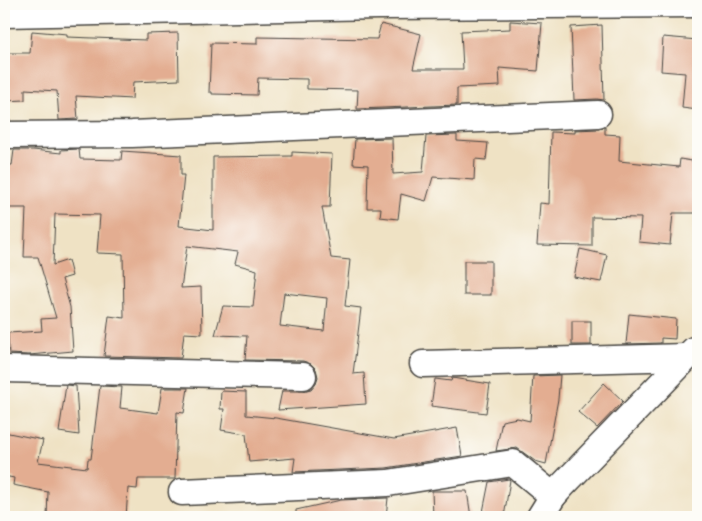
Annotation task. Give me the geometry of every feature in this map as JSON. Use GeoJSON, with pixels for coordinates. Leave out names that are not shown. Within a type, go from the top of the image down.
{"type":"FeatureCollection","features":[{"type":"Feature","properties":{"kind":"street"},"geometry":{"type":"LineString","coordinates":[[4,14],[378,6],[698,4]]}},
{"type":"Feature","properties":{"kind":"street"},"geometry":{"type":"LineString","coordinates":[[4,135],[132,134],[598,114]]}},
{"type":"Feature","properties":{"kind":"street"},"geometry":{"type":"LineString","coordinates":[[423,364],[692,351]]}},
{"type":"Feature","properties":{"kind":"street"},"geometry":{"type":"LineString","coordinates":[[182,492],[388,483],[513,462],[547,507],[692,351]]}},
{"type":"Feature","properties":{"kind":"street"},"geometry":{"type":"LineString","coordinates":[[4,369],[303,376]]}},
{"type":"Feature","properties":{"kind":"building"},"geometry":{"type":"Polygon","coordinates":[[[510,21],[542,23],[538,71],[499,68],[500,86],[457,88],[457,105],[357,109],[358,90],[307,89],[307,79],[258,78],[257,95],[212,94],[212,92],[209,92],[211,43],[257,44],[257,37],[377,39],[381,24],[421,34],[413,69],[463,69],[461,31],[510,29],[510,21]]]}},
{"type":"Feature","properties":{"kind":"building"},"geometry":{"type":"Polygon","coordinates":[[[602,25],[604,100],[574,100],[571,27],[602,25]]]}},
{"type":"Feature","properties":{"kind":"building"},"geometry":{"type":"Polygon","coordinates":[[[32,31],[67,34],[67,37],[146,40],[146,34],[178,33],[179,80],[133,82],[132,99],[76,96],[78,119],[59,120],[57,91],[25,89],[25,100],[4,101],[4,53],[30,53],[32,31]]]}},
{"type":"Feature","properties":{"kind":"building"},"geometry":{"type":"Polygon","coordinates":[[[663,37],[698,40],[698,110],[682,108],[685,73],[661,71],[663,37]]]}},
{"type":"Feature","properties":{"kind":"building"},"geometry":{"type":"Polygon","coordinates":[[[605,127],[605,134],[620,135],[619,161],[679,167],[680,159],[698,162],[698,213],[673,213],[670,245],[639,242],[641,218],[592,217],[592,246],[537,245],[540,203],[549,204],[551,132],[575,133],[575,130],[605,127]]]}},
{"type":"Feature","properties":{"kind":"building"},"geometry":{"type":"Polygon","coordinates":[[[457,135],[457,141],[488,143],[486,160],[475,159],[474,180],[433,177],[426,201],[401,194],[398,219],[380,217],[381,208],[367,208],[368,165],[353,164],[355,139],[392,138],[393,174],[423,172],[426,136],[457,135]]]}},
{"type":"Feature","properties":{"kind":"building"},"geometry":{"type":"Polygon","coordinates":[[[79,149],[80,159],[121,160],[122,151],[181,155],[181,175],[184,175],[179,226],[213,230],[213,157],[292,156],[292,152],[332,154],[330,207],[322,207],[331,258],[350,260],[345,306],[361,308],[353,374],[364,373],[366,404],[278,410],[282,391],[311,389],[318,377],[316,369],[311,364],[303,361],[245,360],[247,336],[215,335],[223,306],[253,307],[257,270],[235,264],[238,252],[187,246],[181,288],[201,287],[202,334],[184,333],[181,358],[104,356],[109,316],[124,318],[123,254],[97,253],[100,215],[55,214],[53,265],[68,260],[72,276],[62,279],[70,307],[73,351],[29,355],[9,354],[8,333],[42,331],[41,319],[56,318],[38,257],[24,257],[26,208],[4,208],[4,165],[12,165],[14,150],[61,153],[61,150],[79,149]],[[284,293],[280,326],[324,331],[327,298],[284,293]]]}},
{"type":"Feature","properties":{"kind":"building"},"geometry":{"type":"Polygon","coordinates":[[[580,249],[607,255],[601,282],[574,277],[580,249]]]}},
{"type":"Feature","properties":{"kind":"building"},"geometry":{"type":"Polygon","coordinates":[[[464,261],[491,261],[491,295],[464,295],[464,261]]]}},
{"type":"Feature","properties":{"kind":"building"},"geometry":{"type":"Polygon","coordinates":[[[629,314],[676,319],[675,339],[661,338],[661,343],[626,344],[629,314]]]}},
{"type":"Feature","properties":{"kind":"building"},"geometry":{"type":"Polygon","coordinates":[[[572,321],[591,321],[591,345],[572,345],[572,321]]]}},
{"type":"Feature","properties":{"kind":"building"},"geometry":{"type":"Polygon","coordinates":[[[560,375],[558,399],[546,464],[535,461],[517,448],[496,451],[502,421],[517,418],[530,421],[533,376],[560,375]]]}},
{"type":"Feature","properties":{"kind":"building"},"geometry":{"type":"Polygon","coordinates":[[[452,378],[490,384],[486,413],[431,406],[435,379],[451,381],[452,378]]]}},
{"type":"Feature","properties":{"kind":"building"},"geometry":{"type":"Polygon","coordinates":[[[604,383],[623,401],[597,428],[578,412],[604,383]]]}},
{"type":"Feature","properties":{"kind":"building"},"geometry":{"type":"Polygon","coordinates":[[[66,385],[76,386],[79,435],[59,432],[66,385]]]}},
{"type":"Feature","properties":{"kind":"building"},"geometry":{"type":"Polygon","coordinates":[[[100,386],[122,387],[120,408],[158,413],[162,388],[188,388],[184,413],[177,412],[175,479],[138,479],[137,489],[128,488],[126,517],[47,517],[48,492],[13,485],[14,478],[4,476],[4,432],[43,440],[38,462],[87,468],[88,459],[91,459],[100,386]]]}},
{"type":"Feature","properties":{"kind":"building"},"geometry":{"type":"Polygon","coordinates":[[[221,391],[246,392],[246,415],[276,418],[394,439],[457,428],[462,456],[386,468],[293,472],[295,458],[249,462],[246,434],[221,430],[224,409],[220,409],[221,391]]]}},
{"type":"Feature","properties":{"kind":"building"},"geometry":{"type":"Polygon","coordinates":[[[509,479],[504,517],[482,517],[489,482],[509,479]]]}},
{"type":"Feature","properties":{"kind":"building"},"geometry":{"type":"Polygon","coordinates":[[[432,491],[467,491],[471,517],[433,517],[432,491]]]}},
{"type":"Feature","properties":{"kind":"building"},"geometry":{"type":"Polygon","coordinates":[[[388,498],[386,517],[296,517],[296,510],[341,500],[388,498]]]}}]}
